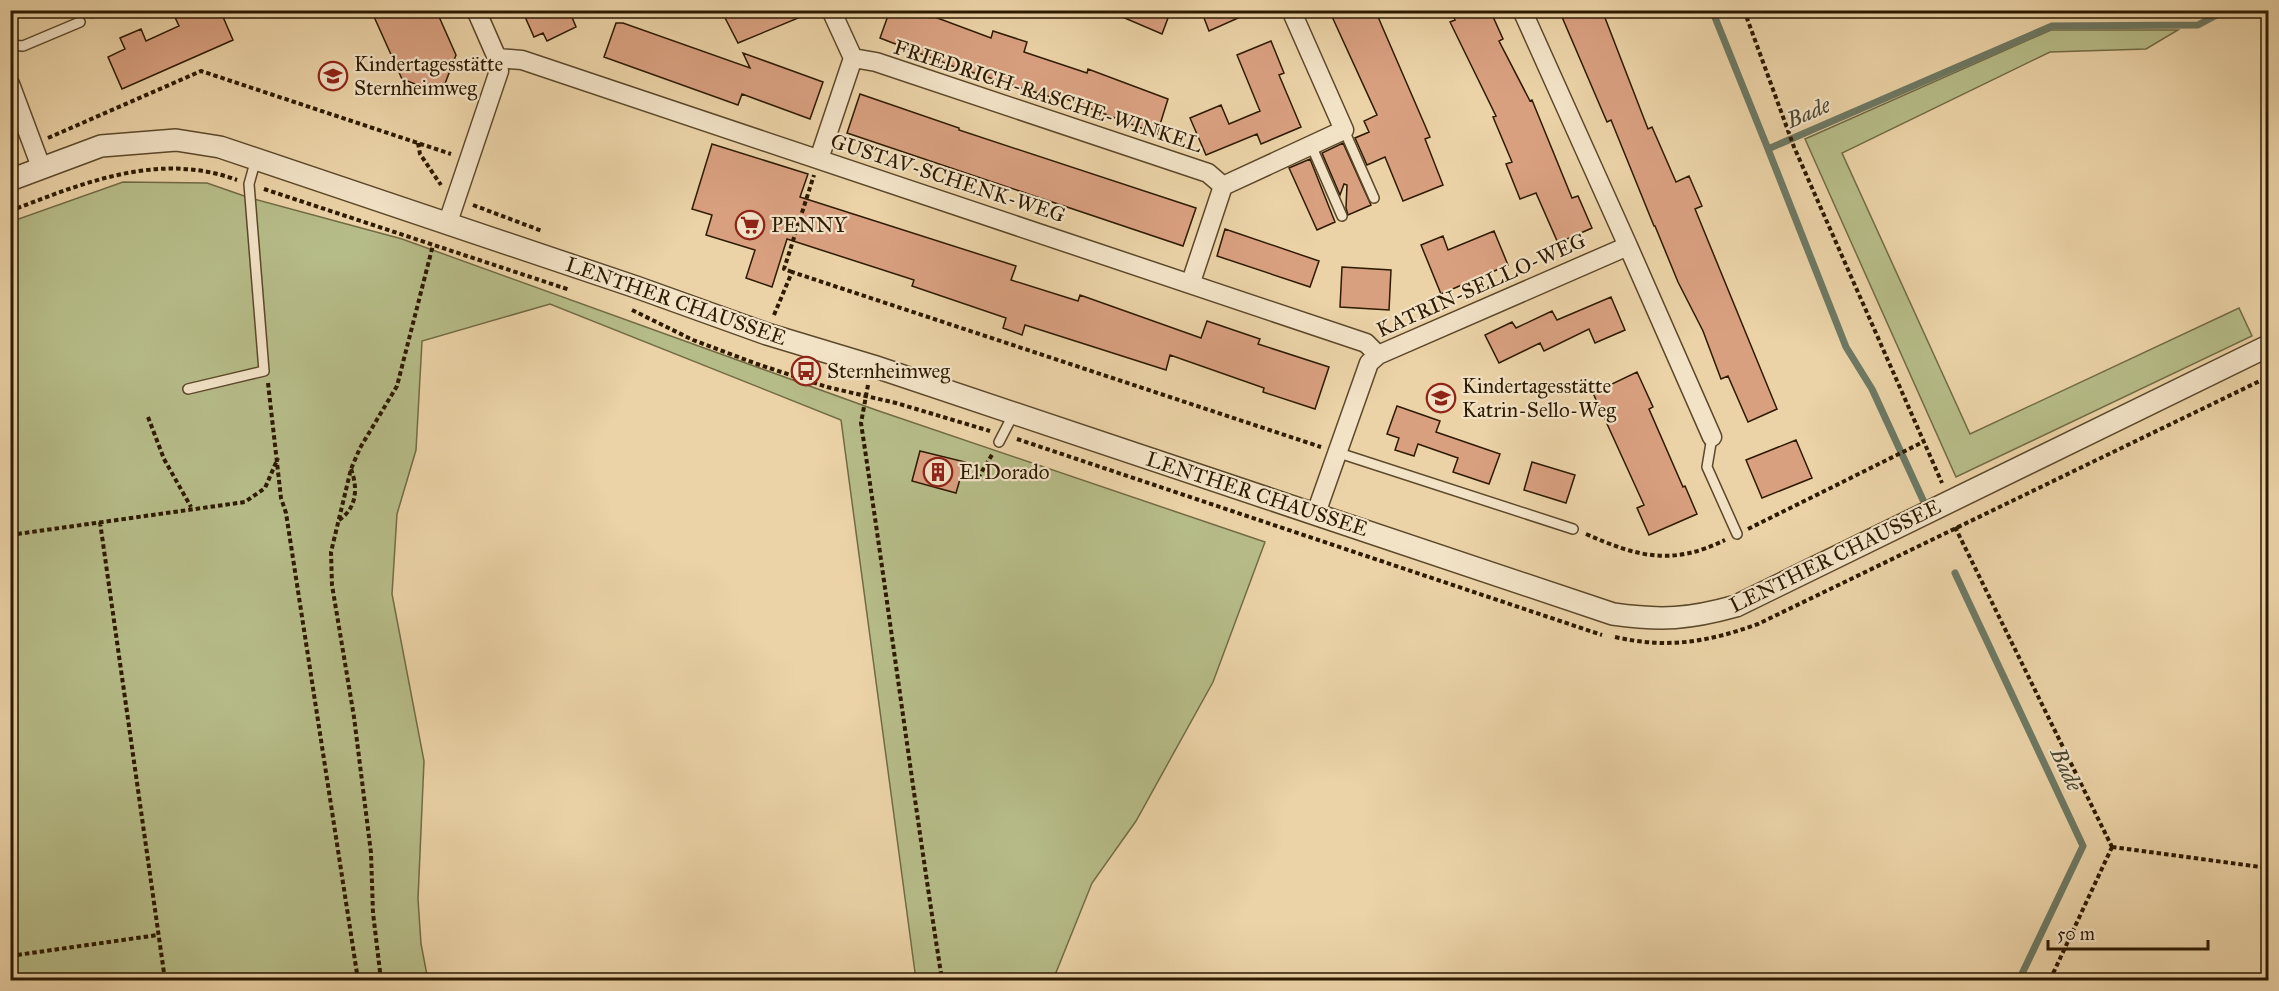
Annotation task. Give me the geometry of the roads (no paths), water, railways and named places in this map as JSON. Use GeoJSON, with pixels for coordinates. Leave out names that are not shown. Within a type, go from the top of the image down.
{"type":"FeatureCollection","features":[{"type":"Feature","properties":{"kind":"street"},"geometry":{"type":"LineString","coordinates":[[448,222],[499,71],[497,58],[476,10]]}},
{"type":"Feature","properties":{"kind":"street"},"geometry":{"type":"LineString","coordinates":[[819,159],[853,58],[831,10]]}},
{"type":"Feature","properties":{"kind":"street"},"geometry":{"type":"LineString","coordinates":[[1191,282],[1223,186],[1344,130],[1291,10]]}},
{"type":"Feature","properties":{"kind":"street"},"geometry":{"type":"LineString","coordinates":[[1522,10],[1712,437]]}},
{"type":"Feature","properties":{"kind":"street","name":"GUSTAV-SCHENK-WEG"},"geometry":{"type":"LineString","coordinates":[[497,58],[522,60],[1191,282],[1366,342],[1377,355]]}},
{"type":"Feature","properties":{"kind":"street","name":"FRIEDRICH-RASCHE-WINKEL"},"geometry":{"type":"LineString","coordinates":[[853,58],[876,62],[1208,173],[1223,186]]}},
{"type":"Feature","properties":{"kind":"street"},"geometry":{"type":"LineString","coordinates":[[10,84],[41,166]]}},
{"type":"Feature","properties":{"kind":"street","name":"LENTHER CHAUSSEE"},"geometry":{"type":"LineString","coordinates":[[10,180],[41,166],[101,146],[129,141],[176,140],[220,147],[448,222],[767,334],[873,366],[1613,614],[1653,619],[1693,618],[1736,606],[2268,346]]}},
{"type":"Feature","properties":{"kind":"street","name":"KATRIN-SELLO-WEG"},"geometry":{"type":"LineString","coordinates":[[1316,513],[1369,363],[1377,355],[1628,246]]}},
{"type":"Feature","properties":{"kind":"lane"},"geometry":{"type":"LineString","coordinates":[[10,45],[23,46],[80,22]]}},
{"type":"Feature","properties":{"kind":"lane"},"geometry":{"type":"LineString","coordinates":[[1344,130],[1374,198]]}},
{"type":"Feature","properties":{"kind":"lane"},"geometry":{"type":"LineString","coordinates":[[1311,145],[1342,216]]}},
{"type":"Feature","properties":{"kind":"lane"},"geometry":{"type":"LineString","coordinates":[[188,389],[264,371],[249,184],[256,159]]}},
{"type":"Feature","properties":{"kind":"lane"},"geometry":{"type":"LineString","coordinates":[[999,442],[1014,413]]}},
{"type":"Feature","properties":{"kind":"lane"},"geometry":{"type":"LineString","coordinates":[[1712,437],[1707,467],[1737,534]]}},
{"type":"Feature","properties":{"kind":"lane"},"geometry":{"type":"LineString","coordinates":[[1339,453],[1573,529]]}},
{"type":"Feature","properties":{"kind":"waterway"},"geometry":{"type":"LineString","coordinates":[[1712,10],[1768,149]]}},
{"type":"Feature","properties":{"kind":"waterway","name":"Bade"},"geometry":{"type":"LineString","coordinates":[[1923,500],[1872,389],[1846,347],[1768,149],[2052,26],[2198,25],[2226,10]]}},
{"type":"Feature","properties":{"kind":"waterway","name":"Bade"},"geometry":{"type":"LineString","coordinates":[[1955,573],[2083,846],[2019,980]]}},
{"type":"Feature","properties":{"kind":"place","name":"Kindertagesstätte Sternheimweg"},"geometry":{"type":"Point","coordinates":[333,76]}},
{"type":"Feature","properties":{"kind":"place","name":"PENNY"},"geometry":{"type":"Point","coordinates":[750,225]}},
{"type":"Feature","properties":{"kind":"place","name":"Sternheimweg"},"geometry":{"type":"Point","coordinates":[806,371]}},
{"type":"Feature","properties":{"kind":"place","name":"Kindertagesstätte Katrin-Sello-Weg"},"geometry":{"type":"Point","coordinates":[1441,398]}},
{"type":"Feature","properties":{"kind":"place","name":"El Dorado"},"geometry":{"type":"Point","coordinates":[938,472]}}]}
